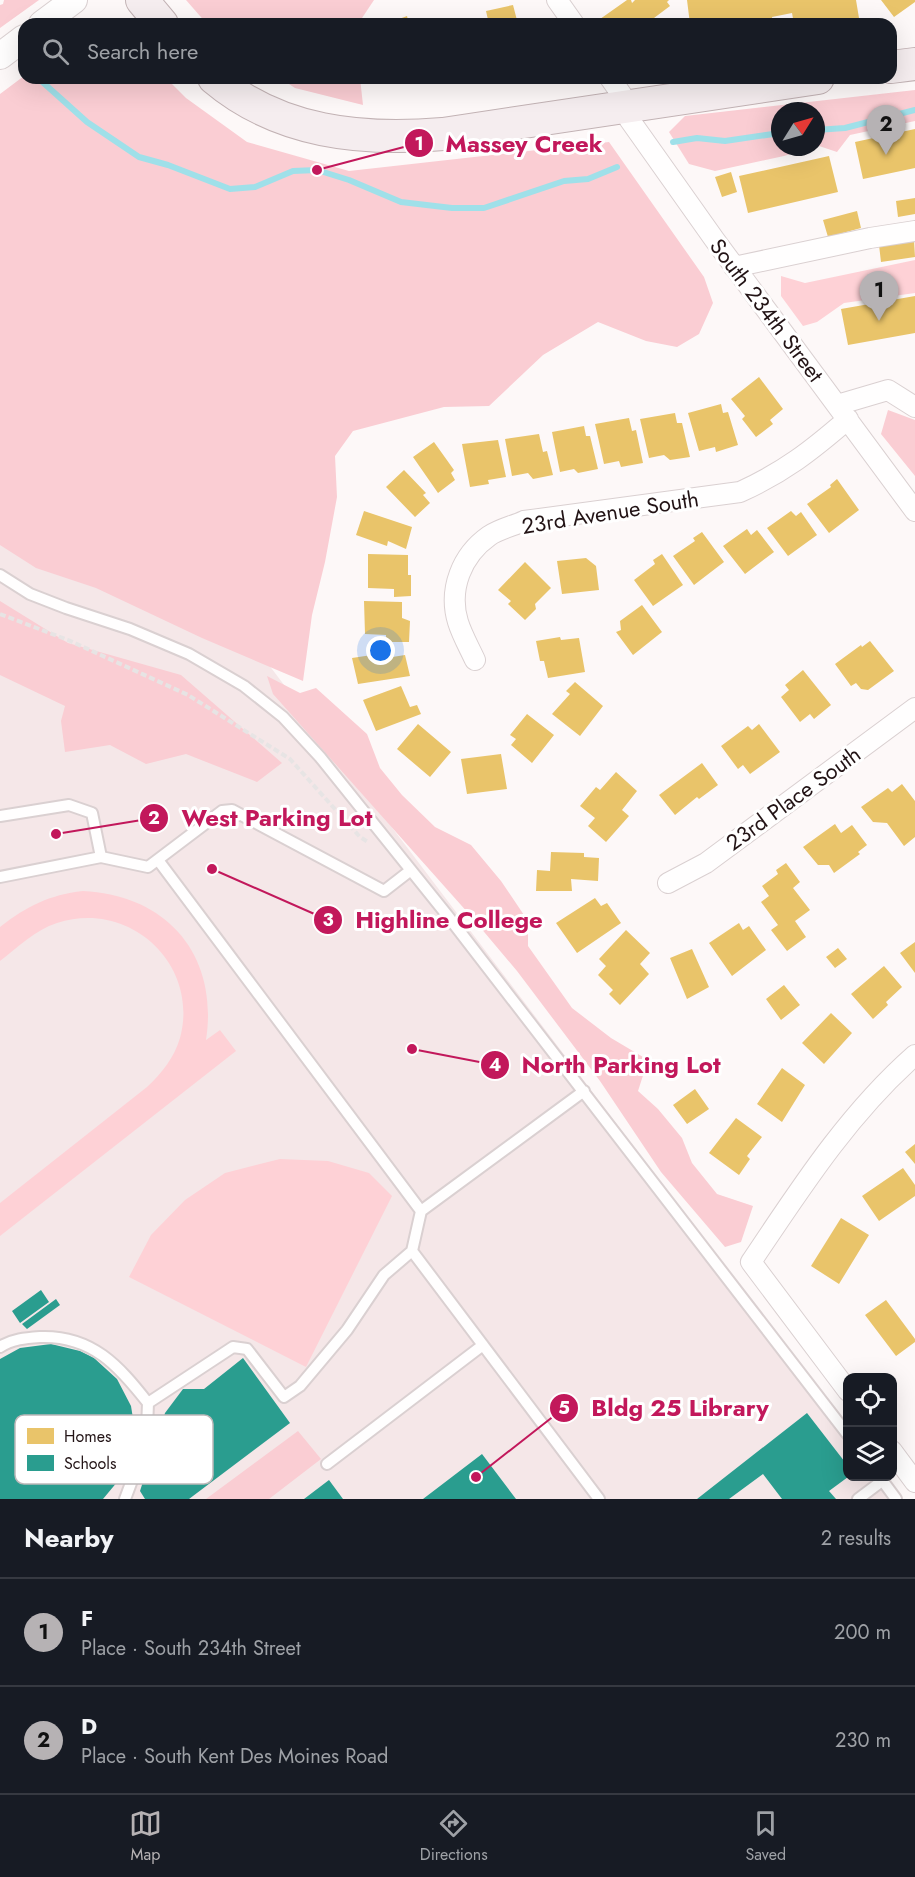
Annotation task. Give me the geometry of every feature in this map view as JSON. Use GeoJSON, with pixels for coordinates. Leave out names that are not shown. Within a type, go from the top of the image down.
{"type":"FeatureCollection","features":[{"type":"Feature","properties":{"kind":"main road"},"geometry":{"type":"LineString","coordinates":[[142,0],[157,18]]}},
{"type":"Feature","properties":{"kind":"main road"},"geometry":{"type":"LineString","coordinates":[[897,67],[915,64]]}},
{"type":"Feature","properties":{"kind":"main road"},"geometry":{"type":"LineString","coordinates":[[221,84],[252,105],[291,121],[335,132],[411,137],[777,84]]}},
{"type":"Feature","properties":{"kind":"street"},"geometry":{"type":"LineString","coordinates":[[50,18],[74,0]]}},
{"type":"Feature","properties":{"kind":"street"},"geometry":{"type":"LineString","coordinates":[[557,0],[570,18]]}},
{"type":"Feature","properties":{"kind":"street"},"geometry":{"type":"LineString","coordinates":[[0,56],[18,42]]}},
{"type":"Feature","properties":{"kind":"street","name":"South 234th Street"},"geometry":{"type":"LineString","coordinates":[[614,84],[624,98],[629,119],[734,267],[915,511]]}},
{"type":"Feature","properties":{"kind":"street"},"geometry":{"type":"LineString","coordinates":[[734,267],[870,238],[915,231]]}},
{"type":"Feature","properties":{"kind":"street"},"geometry":{"type":"LineString","coordinates":[[842,412],[888,390],[915,407]]}},
{"type":"Feature","properties":{"kind":"street","name":"23rd Avenue South"},"geometry":{"type":"LineString","coordinates":[[475,660],[458,620],[454,591],[460,571],[470,553],[490,535],[524,521],[740,492],[766,480],[800,459],[842,412]]}},
{"type":"Feature","properties":{"kind":"street","name":"23rd Place South"},"geometry":{"type":"LineString","coordinates":[[668,884],[705,863],[915,708]]}},
{"type":"Feature","properties":{"kind":"street"},"geometry":{"type":"LineString","coordinates":[[843,1384],[751,1262],[820,1160],[861,1110],[915,1055]]}},
{"type":"Feature","properties":{"kind":"street"},"geometry":{"type":"LineString","coordinates":[[897,1459],[915,1482]]}},
{"type":"Feature","properties":{"kind":"lane"},"geometry":{"type":"LineString","coordinates":[[0,575],[30,594],[130,629],[189,654],[244,687],[283,717],[320,757],[411,870],[843,1428]]}},
{"type":"Feature","properties":{"kind":"lane"},"geometry":{"type":"LineString","coordinates":[[0,816],[69,805],[92,813],[101,856]]}},
{"type":"Feature","properties":{"kind":"lane"},"geometry":{"type":"LineString","coordinates":[[0,877],[101,856],[148,867],[222,811],[232,810],[384,891],[411,870]]}},
{"type":"Feature","properties":{"kind":"lane"},"geometry":{"type":"LineString","coordinates":[[158,860],[421,1211]]}},
{"type":"Feature","properties":{"kind":"lane"},"geometry":{"type":"LineString","coordinates":[[148,1404],[233,1347],[247,1348],[284,1397],[300,1386],[347,1330],[384,1275],[412,1251],[421,1211],[584,1091]]}},
{"type":"Feature","properties":{"kind":"lane"},"geometry":{"type":"LineString","coordinates":[[412,1251],[599,1499]]}},
{"type":"Feature","properties":{"kind":"lane"},"geometry":{"type":"LineString","coordinates":[[0,1347],[5,1343],[24,1338],[56,1336],[86,1344],[124,1372],[148,1404],[148,1415]]}},
{"type":"Feature","properties":{"kind":"lane"},"geometry":{"type":"LineString","coordinates":[[327,1464],[483,1345]]}},
{"type":"Feature","properties":{"kind":"lane"},"geometry":{"type":"LineString","coordinates":[[858,1499],[879,1481]]}},
{"type":"Feature","properties":{"kind":"lane"},"geometry":{"type":"LineString","coordinates":[[882,1481],[896,1499]]}},
{"type":"Feature","properties":{"kind":"lane"},"geometry":{"type":"LineString","coordinates":[[125,1499],[131,1484]]}},
{"type":"Feature","properties":{"kind":"path"},"geometry":{"type":"LineString","coordinates":[[0,614],[68,640],[188,694],[290,759],[360,837],[377,848]]}},
{"type":"Feature","properties":{"kind":"shaded area"},"geometry":{"type":"Polygon","coordinates":[[[4,0],[39,0],[0,28],[0,5],[4,0]]]}},
{"type":"Feature","properties":{"kind":"shaded area"},"geometry":{"type":"Polygon","coordinates":[[[186,0],[374,0],[362,18],[202,18],[186,0]]]}},
{"type":"Feature","properties":{"kind":"shaded area"},"geometry":{"type":"Polygon","coordinates":[[[18,80],[18,84],[172,84],[186,98],[247,142],[349,171],[609,142],[704,277],[713,303],[699,334],[677,347],[646,341],[598,322],[543,355],[489,406],[444,407],[353,431],[335,456],[337,497],[312,615],[303,681],[202,638],[96,588],[36,568],[0,545],[0,94],[18,80]]]}},
{"type":"Feature","properties":{"kind":"shaded area"},"geometry":{"type":"Polygon","coordinates":[[[289,84],[361,84],[363,105],[295,88],[289,84]]]}},
{"type":"Feature","properties":{"kind":"shaded area"},"geometry":{"type":"Polygon","coordinates":[[[915,90],[915,121],[850,135],[837,152],[825,148],[825,102],[809,102],[915,90]]]}},
{"type":"Feature","properties":{"kind":"shaded area"},"geometry":{"type":"Polygon","coordinates":[[[771,106],[771,156],[784,156],[715,171],[689,164],[669,132],[685,116],[771,106]]]}},
{"type":"Feature","properties":{"kind":"shaded area"},"geometry":{"type":"Polygon","coordinates":[[[915,260],[915,293],[844,303],[817,322],[803,326],[781,296],[781,276],[805,283],[915,260]]]}},
{"type":"Feature","properties":{"kind":"shaded area"},"geometry":{"type":"Polygon","coordinates":[[[0,310],[843,1423],[843,1481],[887,1481],[901,1499],[0,1499],[0,310]]]}},
{"type":"Feature","properties":{"kind":"shaded area"},"geometry":{"type":"Polygon","coordinates":[[[888,410],[915,420],[915,476],[881,434],[888,410]]]}},
{"type":"Feature","properties":{"kind":"shaded area"},"geometry":{"type":"Polygon","coordinates":[[[0,601],[68,643],[181,675],[282,763],[257,782],[186,754],[146,764],[110,745],[65,752],[61,721],[65,706],[0,675],[0,601]]]}},
{"type":"Feature","properties":{"kind":"shaded area"},"geometry":{"type":"Polygon","coordinates":[[[267,676],[300,693],[316,688],[367,734],[380,768],[402,795],[435,827],[471,845],[501,881],[528,921],[528,946],[572,1008],[611,1038],[648,1060],[638,1091],[658,1109],[682,1138],[692,1163],[717,1194],[753,1206],[741,1242],[725,1247],[661,1172],[600,1081],[517,971],[273,694],[267,676]]]}},
{"type":"Feature","properties":{"kind":"shaded area"},"geometry":{"type":"Polygon","coordinates":[[[83,891],[113,895],[140,904],[163,918],[181,936],[195,957],[204,982],[208,1010],[206,1040],[220,1030],[236,1051],[0,1236],[0,1203],[147,1087],[167,1065],[180,1038],[183,1011],[179,985],[169,963],[153,944],[133,929],[109,920],[84,918],[57,923],[34,934],[0,961],[0,927],[39,903],[59,895],[83,891]]]}},
{"type":"Feature","properties":{"kind":"shaded area"},"geometry":{"type":"Polygon","coordinates":[[[280,1159],[328,1161],[369,1173],[392,1196],[306,1367],[129,1277],[151,1235],[185,1200],[225,1173],[280,1159]]]}},
{"type":"Feature","properties":{"kind":"shaded area"},"geometry":{"type":"Polygon","coordinates":[[[298,1431],[321,1459],[269,1499],[206,1499],[298,1431]]]}},
{"type":"Feature","properties":{"kind":"building: Homes"},"geometry":{"type":"Polygon","coordinates":[[[627,0],[631,0],[632,3],[635,0],[669,0],[667,2],[670,6],[654,18],[602,18],[627,0]]]}},
{"type":"Feature","properties":{"kind":"building: Homes"},"geometry":{"type":"Polygon","coordinates":[[[687,0],[856,0],[859,18],[793,18],[792,13],[772,18],[689,18],[687,0]]]}},
{"type":"Feature","properties":{"kind":"building: Homes"},"geometry":{"type":"Polygon","coordinates":[[[881,0],[915,0],[915,2],[894,17],[881,0]]]}},
{"type":"Feature","properties":{"kind":"building: Homes"},"geometry":{"type":"Polygon","coordinates":[[[513,5],[516,18],[488,18],[486,11],[513,5]]]}},
{"type":"Feature","properties":{"kind":"building: Homes"},"geometry":{"type":"Polygon","coordinates":[[[915,129],[915,168],[863,179],[855,142],[915,129]]]}},
{"type":"Feature","properties":{"kind":"building: Homes"},"geometry":{"type":"Polygon","coordinates":[[[829,156],[838,192],[748,213],[739,176],[829,156]]]}},
{"type":"Feature","properties":{"kind":"building: Homes"},"geometry":{"type":"Polygon","coordinates":[[[731,172],[737,192],[722,197],[715,177],[731,172]]]}},
{"type":"Feature","properties":{"kind":"building: Homes"},"geometry":{"type":"Polygon","coordinates":[[[915,198],[915,214],[898,217],[896,201],[915,198]]]}},
{"type":"Feature","properties":{"kind":"building: Homes"},"geometry":{"type":"Polygon","coordinates":[[[857,211],[861,228],[828,237],[823,220],[857,211]]]}},
{"type":"Feature","properties":{"kind":"building: Homes"},"geometry":{"type":"Polygon","coordinates":[[[914,240],[915,257],[881,262],[879,245],[914,240]]]}},
{"type":"Feature","properties":{"kind":"building: Homes"},"geometry":{"type":"Polygon","coordinates":[[[915,296],[915,333],[848,345],[841,309],[915,296]]]}},
{"type":"Feature","properties":{"kind":"building: Homes"},"geometry":{"type":"Polygon","coordinates":[[[759,377],[783,409],[770,420],[773,424],[756,437],[742,419],[745,416],[731,399],[759,377]]]}},
{"type":"Feature","properties":{"kind":"building: Homes"},"geometry":{"type":"Polygon","coordinates":[[[721,404],[723,413],[728,412],[738,445],[716,452],[715,447],[699,451],[688,413],[721,404]]]}},
{"type":"Feature","properties":{"kind":"building: Homes"},"geometry":{"type":"Polygon","coordinates":[[[675,413],[677,423],[682,423],[690,457],[670,460],[664,455],[649,458],[640,419],[675,413]]]}},
{"type":"Feature","properties":{"kind":"building: Homes"},"geometry":{"type":"Polygon","coordinates":[[[629,418],[632,431],[636,430],[643,463],[621,467],[619,461],[604,464],[595,424],[629,418]]]}},
{"type":"Feature","properties":{"kind":"building: Homes"},"geometry":{"type":"Polygon","coordinates":[[[584,426],[586,436],[590,436],[598,469],[578,473],[574,469],[560,472],[552,432],[584,426]]]}},
{"type":"Feature","properties":{"kind":"building: Homes"},"geometry":{"type":"Polygon","coordinates":[[[539,434],[543,452],[547,451],[553,475],[533,479],[528,473],[512,476],[505,439],[539,434]]]}},
{"type":"Feature","properties":{"kind":"building: Homes"},"geometry":{"type":"Polygon","coordinates":[[[498,440],[506,477],[488,480],[489,484],[470,487],[462,444],[498,440]]]}},
{"type":"Feature","properties":{"kind":"building: Homes"},"geometry":{"type":"Polygon","coordinates":[[[434,442],[454,470],[451,473],[455,480],[438,493],[413,457],[434,442]]]}},
{"type":"Feature","properties":{"kind":"building: Homes"},"geometry":{"type":"Polygon","coordinates":[[[404,470],[426,493],[423,495],[430,503],[415,517],[386,487],[404,470]]]}},
{"type":"Feature","properties":{"kind":"building: Homes"},"geometry":{"type":"Polygon","coordinates":[[[837,479],[859,510],[829,533],[807,504],[831,487],[830,485],[837,479]]]}},
{"type":"Feature","properties":{"kind":"building: Homes"},"geometry":{"type":"Polygon","coordinates":[[[364,511],[412,527],[406,549],[388,541],[387,546],[356,535],[364,511]]]}},
{"type":"Feature","properties":{"kind":"building: Homes"},"geometry":{"type":"Polygon","coordinates":[[[791,511],[796,516],[801,512],[817,535],[788,556],[767,528],[791,511]]]}},
{"type":"Feature","properties":{"kind":"building: Homes"},"geometry":{"type":"Polygon","coordinates":[[[747,529],[751,535],[757,530],[774,552],[745,574],[723,546],[747,529]]]}},
{"type":"Feature","properties":{"kind":"building: Homes"},"geometry":{"type":"Polygon","coordinates":[[[702,532],[724,562],[694,585],[673,556],[695,541],[693,538],[702,532]]]}},
{"type":"Feature","properties":{"kind":"building: Homes"},"geometry":{"type":"Polygon","coordinates":[[[368,554],[408,555],[411,596],[394,597],[394,589],[368,588],[368,554]]]}},
{"type":"Feature","properties":{"kind":"building: Homes"},"geometry":{"type":"Polygon","coordinates":[[[662,554],[683,585],[653,606],[634,580],[655,564],[653,560],[662,554]]]}},
{"type":"Feature","properties":{"kind":"building: Homes"},"geometry":{"type":"Polygon","coordinates":[[[586,558],[596,566],[599,590],[562,594],[557,561],[586,558]]]}},
{"type":"Feature","properties":{"kind":"building: Homes"},"geometry":{"type":"Polygon","coordinates":[[[525,562],[551,588],[535,604],[536,609],[525,620],[508,604],[511,601],[498,590],[525,562]]]}},
{"type":"Feature","properties":{"kind":"building: Homes"},"geometry":{"type":"Polygon","coordinates":[[[364,601],[402,602],[402,618],[410,621],[409,642],[386,642],[386,635],[365,634],[364,601]]]}},
{"type":"Feature","properties":{"kind":"building: Homes"},"geometry":{"type":"Polygon","coordinates":[[[642,605],[662,632],[633,655],[616,632],[621,630],[620,621],[642,605]]]}},
{"type":"Feature","properties":{"kind":"building: Homes"},"geometry":{"type":"Polygon","coordinates":[[[560,637],[561,640],[579,638],[585,672],[548,678],[544,661],[540,661],[536,641],[560,637]]]}},
{"type":"Feature","properties":{"kind":"building: Homes"},"geometry":{"type":"Polygon","coordinates":[[[870,641],[894,671],[868,690],[861,689],[856,683],[851,686],[835,664],[870,641]]]}},
{"type":"Feature","properties":{"kind":"building: Homes"},"geometry":{"type":"Polygon","coordinates":[[[385,653],[386,658],[405,655],[410,676],[358,684],[352,658],[385,653]]]}},
{"type":"Feature","properties":{"kind":"building: Homes"},"geometry":{"type":"Polygon","coordinates":[[[803,670],[831,705],[814,719],[810,714],[800,722],[781,697],[789,690],[785,685],[803,670]]]}},
{"type":"Feature","properties":{"kind":"building: Homes"},"geometry":{"type":"Polygon","coordinates":[[[575,682],[603,706],[580,736],[552,714],[570,694],[566,691],[575,682]]]}},
{"type":"Feature","properties":{"kind":"building: Homes"},"geometry":{"type":"Polygon","coordinates":[[[401,686],[410,707],[417,705],[421,714],[376,731],[363,700],[401,686]]]}},
{"type":"Feature","properties":{"kind":"building: Homes"},"geometry":{"type":"Polygon","coordinates":[[[527,714],[554,735],[532,763],[511,745],[516,739],[510,735],[527,714]]]}},
{"type":"Feature","properties":{"kind":"building: Homes"},"geometry":{"type":"Polygon","coordinates":[[[418,724],[451,752],[430,777],[397,749],[418,724]]]}},
{"type":"Feature","properties":{"kind":"building: Homes"},"geometry":{"type":"Polygon","coordinates":[[[759,724],[780,752],[750,774],[743,765],[738,769],[721,746],[748,726],[752,730],[759,724]]]}},
{"type":"Feature","properties":{"kind":"building: Homes"},"geometry":{"type":"Polygon","coordinates":[[[501,754],[507,789],[467,794],[461,759],[501,754]]]}},
{"type":"Feature","properties":{"kind":"building: Homes"},"geometry":{"type":"Polygon","coordinates":[[[702,763],[718,785],[699,799],[697,797],[675,815],[659,795],[702,763]]]}},
{"type":"Feature","properties":{"kind":"building: Homes"},"geometry":{"type":"Polygon","coordinates":[[[616,772],[637,791],[622,810],[629,816],[606,842],[588,826],[595,818],[580,806],[596,787],[600,790],[616,772]]]}},
{"type":"Feature","properties":{"kind":"building: Homes"},"geometry":{"type":"Polygon","coordinates":[[[902,784],[915,801],[915,837],[904,846],[887,823],[873,822],[861,807],[888,788],[892,792],[902,784]]]}},
{"type":"Feature","properties":{"kind":"building: Homes"},"geometry":{"type":"Polygon","coordinates":[[[835,824],[841,833],[852,825],[867,845],[858,852],[860,854],[834,873],[829,865],[818,865],[803,847],[835,824]]]}},
{"type":"Feature","properties":{"kind":"building: Homes"},"geometry":{"type":"Polygon","coordinates":[[[551,852],[584,853],[584,857],[599,858],[598,881],[571,879],[572,891],[536,891],[537,870],[550,871],[551,852]]]}},
{"type":"Feature","properties":{"kind":"building: Homes"},"geometry":{"type":"Polygon","coordinates":[[[786,863],[800,882],[793,888],[810,910],[795,921],[806,937],[787,951],[771,930],[778,925],[761,902],[769,896],[762,886],[778,874],[776,870],[786,863]]]}},
{"type":"Feature","properties":{"kind":"building: Homes"},"geometry":{"type":"Polygon","coordinates":[[[595,898],[601,906],[607,903],[621,923],[577,953],[556,923],[595,898]]]}},
{"type":"Feature","properties":{"kind":"building: Homes"},"geometry":{"type":"Polygon","coordinates":[[[739,923],[743,930],[749,926],[766,950],[732,976],[709,943],[739,923]]]}},
{"type":"Feature","properties":{"kind":"building: Homes"},"geometry":{"type":"Polygon","coordinates":[[[626,930],[650,953],[640,964],[649,974],[620,1005],[609,994],[613,990],[598,975],[606,966],[599,959],[626,930]]]}},
{"type":"Feature","properties":{"kind":"building: Homes"},"geometry":{"type":"Polygon","coordinates":[[[915,942],[915,973],[900,953],[915,942]]]}},
{"type":"Feature","properties":{"kind":"building: Homes"},"geometry":{"type":"Polygon","coordinates":[[[838,948],[847,959],[835,968],[826,957],[838,948]]]}},
{"type":"Feature","properties":{"kind":"building: Homes"},"geometry":{"type":"Polygon","coordinates":[[[692,949],[709,987],[687,999],[670,958],[692,949]]]}},
{"type":"Feature","properties":{"kind":"building: Homes"},"geometry":{"type":"Polygon","coordinates":[[[884,966],[902,987],[873,1019],[851,994],[884,966]]]}},
{"type":"Feature","properties":{"kind":"building: Homes"},"geometry":{"type":"Polygon","coordinates":[[[784,985],[800,1005],[781,1020],[766,999],[784,985]]]}},
{"type":"Feature","properties":{"kind":"building: Homes"},"geometry":{"type":"Polygon","coordinates":[[[831,1013],[852,1033],[824,1064],[802,1043],[831,1013]]]}},
{"type":"Feature","properties":{"kind":"building: Homes"},"geometry":{"type":"Polygon","coordinates":[[[782,1068],[805,1085],[782,1122],[757,1104],[782,1068]]]}},
{"type":"Feature","properties":{"kind":"building: Homes"},"geometry":{"type":"Polygon","coordinates":[[[695,1089],[709,1109],[687,1124],[673,1105],[695,1089]]]}},
{"type":"Feature","properties":{"kind":"building: Homes"},"geometry":{"type":"Polygon","coordinates":[[[736,1118],[762,1137],[747,1156],[750,1159],[739,1175],[709,1153],[736,1118]]]}},
{"type":"Feature","properties":{"kind":"building: Homes"},"geometry":{"type":"Polygon","coordinates":[[[915,1144],[915,1164],[905,1152],[915,1144]]]}},
{"type":"Feature","properties":{"kind":"building: Homes"},"geometry":{"type":"Polygon","coordinates":[[[903,1168],[915,1185],[915,1196],[879,1221],[862,1196],[903,1168]]]}},
{"type":"Feature","properties":{"kind":"building: Homes"},"geometry":{"type":"Polygon","coordinates":[[[841,1218],[869,1235],[839,1284],[811,1266],[841,1218]]]}},
{"type":"Feature","properties":{"kind":"building: Homes"},"geometry":{"type":"Polygon","coordinates":[[[886,1300],[915,1339],[915,1342],[896,1356],[865,1315],[886,1300]]]}},
{"type":"Feature","properties":{"kind":"building: Schools"},"geometry":{"type":"Polygon","coordinates":[[[41,1290],[49,1302],[20,1323],[12,1311],[41,1290]]]}},
{"type":"Feature","properties":{"kind":"building: Schools"},"geometry":{"type":"Polygon","coordinates":[[[56,1299],[60,1305],[27,1329],[22,1324],[56,1299]]]}},
{"type":"Feature","properties":{"kind":"building: Schools"},"geometry":{"type":"Polygon","coordinates":[[[51,1344],[80,1351],[94,1358],[117,1379],[131,1406],[132,1415],[15,1415],[15,1484],[116,1484],[103,1499],[0,1499],[0,1359],[20,1348],[51,1344]]]}},
{"type":"Feature","properties":{"kind":"building: Schools"},"geometry":{"type":"Polygon","coordinates":[[[243,1358],[290,1423],[213,1481],[213,1415],[164,1415],[183,1389],[204,1389],[243,1358]]]}},
{"type":"Feature","properties":{"kind":"building: Schools"},"geometry":{"type":"Polygon","coordinates":[[[807,1413],[843,1460],[843,1481],[829,1491],[836,1499],[782,1499],[763,1474],[729,1499],[697,1499],[807,1413]]]}},
{"type":"Feature","properties":{"kind":"building: Schools"},"geometry":{"type":"Polygon","coordinates":[[[482,1454],[516,1499],[423,1499],[482,1454]]]}},
{"type":"Feature","properties":{"kind":"building: Schools"},"geometry":{"type":"Polygon","coordinates":[[[329,1480],[343,1499],[304,1499],[329,1480]]]}},
{"type":"Feature","properties":{"kind":"building: Schools"},"geometry":{"type":"Polygon","coordinates":[[[142,1484],[209,1484],[189,1499],[145,1499],[140,1491],[142,1484]]]}},
{"type":"Feature","properties":{"kind":"waterway"},"geometry":{"type":"LineString","coordinates":[[45,84],[87,122],[139,157],[168,165],[230,189],[255,187],[293,171],[317,170],[349,180],[401,202],[452,208],[484,208],[564,181],[588,179],[617,167]]}},
{"type":"Feature","properties":{"kind":"waterway"},"geometry":{"type":"LineString","coordinates":[[825,129],[845,128],[915,110]]}},
{"type":"Feature","properties":{"kind":"waterway"},"geometry":{"type":"LineString","coordinates":[[673,142],[697,138],[725,141],[771,134]]}},
{"type":"Feature","properties":{"kind":"place","name":"D"},"geometry":{"type":"Point","coordinates":[886,155]}},
{"type":"Feature","properties":{"kind":"place","name":"Massey Creek"},"geometry":{"type":"Point","coordinates":[317,170]}},
{"type":"Feature","properties":{"kind":"place","name":"F"},"geometry":{"type":"Point","coordinates":[879,321]}},
{"type":"Feature","properties":{"kind":"place","name":"West Parking Lot"},"geometry":{"type":"Point","coordinates":[56,834]}},
{"type":"Feature","properties":{"kind":"place","name":"Highline College"},"geometry":{"type":"Point","coordinates":[212,869]}},
{"type":"Feature","properties":{"kind":"place","name":"North Parking Lot"},"geometry":{"type":"Point","coordinates":[412,1049]}},
{"type":"Feature","properties":{"kind":"place","name":"Bldg 25 Library"},"geometry":{"type":"Point","coordinates":[476,1477]}}]}
